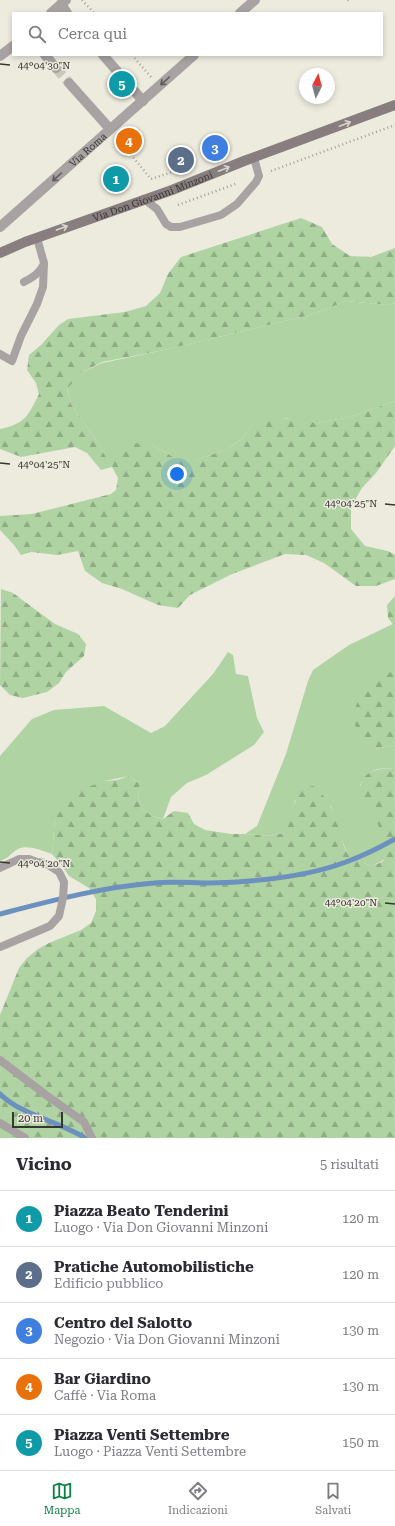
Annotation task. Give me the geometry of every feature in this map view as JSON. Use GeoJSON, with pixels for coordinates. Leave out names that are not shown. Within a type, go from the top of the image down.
{"type":"FeatureCollection","features":[{"type":"Feature","properties":{"kind":"main road","name":"Via Don Giovanni Minzoni"},"geometry":{"type":"LineString","coordinates":[[0,253],[37,238],[172,190],[395,105]]}},
{"type":"Feature","properties":{"kind":"street"},"geometry":{"type":"LineString","coordinates":[[241,12],[255,0]]}},
{"type":"Feature","properties":{"kind":"street"},"geometry":{"type":"LineString","coordinates":[[52,12],[63,2],[67,12]]}},
{"type":"Feature","properties":{"kind":"street"},"geometry":{"type":"LineString","coordinates":[[0,56],[12,47]]}},
{"type":"Feature","properties":{"kind":"street"},"geometry":{"type":"LineString","coordinates":[[45,56],[56,68]]}},
{"type":"Feature","properties":{"kind":"street"},"geometry":{"type":"LineString","coordinates":[[104,56],[143,101]]}},
{"type":"Feature","properties":{"kind":"street","name":"Via Roma"},"geometry":{"type":"LineString","coordinates":[[0,227],[193,56]]}},
{"type":"Feature","properties":{"kind":"street"},"geometry":{"type":"LineString","coordinates":[[69,83],[110,129]]}},
{"type":"Feature","properties":{"kind":"lane"},"geometry":{"type":"LineString","coordinates":[[144,199],[157,209],[166,224],[171,227],[180,227],[221,215],[237,204],[256,182],[259,176],[254,158]]}},
{"type":"Feature","properties":{"kind":"lane"},"geometry":{"type":"LineString","coordinates":[[0,354],[12,361],[21,336],[37,304],[43,287],[44,263],[37,238]]}},
{"type":"Feature","properties":{"kind":"lane"},"geometry":{"type":"LineString","coordinates":[[24,282],[40,272],[44,263]]}},
{"type":"Feature","properties":{"kind":"lane"},"geometry":{"type":"LineString","coordinates":[[0,868],[19,860],[29,858],[37,862],[45,863],[59,872],[64,882],[63,898],[59,916],[50,926],[0,947]]}},
{"type":"Feature","properties":{"kind":"lane"},"geometry":{"type":"LineString","coordinates":[[0,1060],[84,1122],[92,1138]]}},
{"type":"Feature","properties":{"kind":"lane"},"geometry":{"type":"LineString","coordinates":[[0,1123],[25,1138]]}},
{"type":"Feature","properties":{"kind":"path"},"geometry":{"type":"LineString","coordinates":[[82,0],[93,12]]}},
{"type":"Feature","properties":{"kind":"path"},"geometry":{"type":"LineString","coordinates":[[133,56],[152,78]]}},
{"type":"Feature","properties":{"kind":"path"},"geometry":{"type":"LineString","coordinates":[[178,205],[395,125]]}},
{"type":"Feature","properties":{"kind":"path"},"geometry":{"type":"LineString","coordinates":[[124,134],[118,139],[151,178],[190,166]]}},
{"type":"Feature","properties":{"kind":"green space"},"geometry":{"type":"Polygon","coordinates":[[[301,218],[322,227],[332,244],[350,256],[371,257],[395,248],[395,303],[388,305],[347,301],[310,315],[164,350],[102,362],[81,373],[67,389],[71,404],[94,437],[112,467],[101,470],[87,453],[75,447],[21,457],[0,449],[0,429],[15,425],[25,418],[39,394],[36,383],[27,370],[29,355],[41,345],[59,325],[68,319],[125,312],[146,306],[160,293],[168,274],[181,257],[301,218]]]}},
{"type":"Feature","properties":{"kind":"green space"},"geometry":{"type":"Polygon","coordinates":[[[347,301],[388,305],[395,303],[395,401],[350,417],[317,423],[301,422],[285,418],[253,423],[242,439],[228,449],[196,460],[179,460],[150,444],[112,467],[94,437],[71,404],[67,388],[81,373],[102,363],[164,350],[310,315],[347,301]]]}},
{"type":"Feature","properties":{"kind":"green space"},"geometry":{"type":"Polygon","coordinates":[[[395,401],[395,446],[376,473],[362,488],[351,507],[351,529],[365,546],[388,551],[395,555],[395,579],[376,586],[356,586],[324,563],[306,555],[285,554],[230,575],[190,595],[178,608],[158,605],[122,589],[102,583],[85,571],[78,551],[57,555],[31,552],[21,555],[0,530],[0,516],[32,514],[111,494],[116,490],[118,478],[112,467],[119,452],[133,443],[150,444],[179,460],[196,460],[228,449],[242,439],[253,423],[268,416],[317,423],[350,417],[395,401]]]}},
{"type":"Feature","properties":{"kind":"green space"},"geometry":{"type":"Polygon","coordinates":[[[1,589],[13,593],[55,624],[78,634],[86,644],[84,656],[66,672],[59,683],[47,692],[23,698],[10,695],[0,685],[1,589]]]}},
{"type":"Feature","properties":{"kind":"green space"},"geometry":{"type":"Polygon","coordinates":[[[395,596],[395,627],[388,618],[387,605],[395,596]]]}},
{"type":"Feature","properties":{"kind":"green space"},"geometry":{"type":"Polygon","coordinates":[[[393,624],[395,627],[395,669],[375,749],[395,745],[395,768],[374,770],[367,775],[360,785],[387,836],[390,844],[390,850],[387,856],[372,866],[354,859],[349,855],[344,846],[331,806],[295,800],[290,822],[284,833],[270,836],[245,834],[257,826],[286,754],[308,681],[313,670],[349,645],[393,624]]]}},
{"type":"Feature","properties":{"kind":"green space"},"geometry":{"type":"Polygon","coordinates":[[[228,652],[233,655],[236,674],[248,676],[257,718],[264,732],[254,745],[206,775],[187,783],[171,797],[163,819],[150,814],[142,808],[139,798],[140,784],[129,776],[104,781],[55,818],[52,854],[35,848],[26,847],[18,849],[0,861],[0,756],[32,719],[54,710],[104,706],[151,733],[165,726],[213,674],[228,652]]]}},
{"type":"Feature","properties":{"kind":"green space"},"geometry":{"type":"Polygon","coordinates":[[[395,669],[395,745],[375,749],[363,743],[356,729],[354,711],[357,703],[367,690],[395,669]]]}},
{"type":"Feature","properties":{"kind":"green space"},"geometry":{"type":"Polygon","coordinates":[[[395,768],[395,1138],[0,1138],[0,1015],[19,968],[27,958],[38,949],[81,930],[91,923],[96,911],[96,899],[89,888],[69,876],[52,854],[55,818],[80,790],[104,781],[117,780],[129,776],[140,784],[139,798],[142,808],[156,817],[163,819],[174,811],[188,813],[194,824],[205,830],[231,834],[270,836],[284,833],[301,788],[313,786],[324,796],[331,807],[348,854],[355,859],[372,866],[384,860],[386,845],[384,836],[374,818],[359,797],[360,788],[365,777],[369,773],[380,769],[395,768]]]}},
{"type":"Feature","properties":{"kind":"waterway"},"geometry":{"type":"LineString","coordinates":[[0,914],[76,895],[135,885],[161,882],[243,882],[313,872],[359,857],[395,839]]}},
{"type":"Feature","properties":{"kind":"waterway"},"geometry":{"type":"LineString","coordinates":[[0,1094],[19,1108],[64,1127],[85,1138]]}},
{"type":"Feature","properties":{"kind":"tunnel"},"geometry":{"type":"LineString","coordinates":[[56,68],[69,83]]}},
{"type":"Feature","properties":{"kind":"place","name":"Piazza Venti Settembre"},"geometry":{"type":"Point","coordinates":[122,84]}},
{"type":"Feature","properties":{"kind":"place","name":"Bar Giardino"},"geometry":{"type":"Point","coordinates":[129,141]}},
{"type":"Feature","properties":{"kind":"place","name":"Centro del Salotto"},"geometry":{"type":"Point","coordinates":[215,148]}},
{"type":"Feature","properties":{"kind":"place","name":"Pratiche Automobilistiche"},"geometry":{"type":"Point","coordinates":[181,160]}},
{"type":"Feature","properties":{"kind":"place","name":"Piazza Beato Tenderini"},"geometry":{"type":"Point","coordinates":[116,179]}}]}
